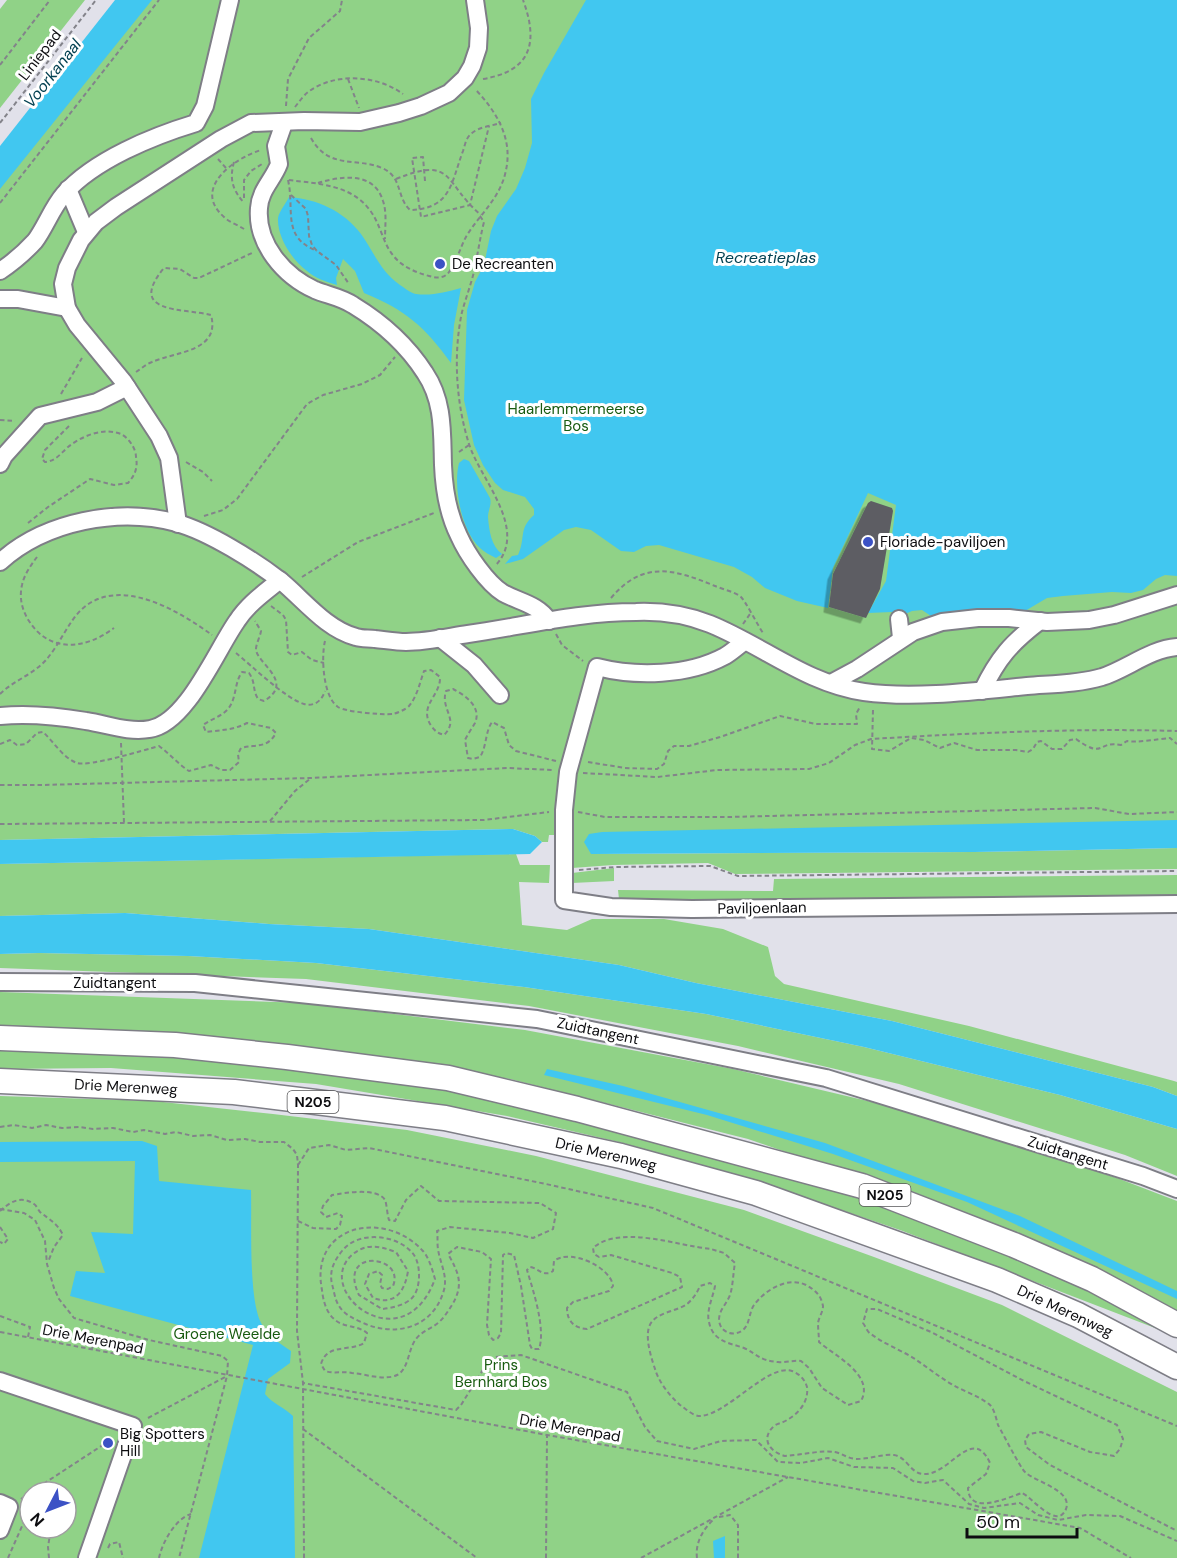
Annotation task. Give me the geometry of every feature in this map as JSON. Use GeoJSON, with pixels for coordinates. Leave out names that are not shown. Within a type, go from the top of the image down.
{"type":"FeatureCollection","features":[{"type":"Feature","properties":{"kind":"highway","name":"N205"},"geometry":{"type":"LineString","coordinates":[[0,1038],[175,1045],[287,1057],[447,1078],[576,1109],[862,1186],[1014,1245],[1092,1279],[1177,1325]]}},
{"type":"Feature","properties":{"kind":"highway","name":"Drie Merenweg"},"geometry":{"type":"LineString","coordinates":[[0,1082],[234,1092],[445,1118],[621,1156],[756,1193],[997,1280],[1078,1315],[1177,1367]]}},
{"type":"Feature","properties":{"kind":"street"},"geometry":{"type":"LineString","coordinates":[[0,271],[34,241],[68,189],[105,162],[176,129],[196,123],[205,106],[230,0]]}},
{"type":"Feature","properties":{"kind":"street"},"geometry":{"type":"LineString","coordinates":[[178,524],[169,458],[159,436],[125,384],[77,325],[67,308],[63,284],[67,268],[86,232],[116,207],[221,139],[251,123],[360,122],[421,106],[449,93],[465,78],[478,48],[479,28],[475,0]]}},
{"type":"Feature","properties":{"kind":"street"},"geometry":{"type":"LineString","coordinates":[[196,123],[221,139]]}},
{"type":"Feature","properties":{"kind":"street"},"geometry":{"type":"LineString","coordinates":[[284,123],[276,146],[279,164],[261,193],[259,218],[266,243],[276,260],[299,282],[350,303],[378,321],[415,357],[428,376],[438,400],[448,508],[459,538],[485,576],[503,593],[531,605],[544,614],[549,621]]}},
{"type":"Feature","properties":{"kind":"street"},"geometry":{"type":"LineString","coordinates":[[68,189],[86,232]]}},
{"type":"Feature","properties":{"kind":"street"},"geometry":{"type":"LineString","coordinates":[[0,299],[18,299],[67,308]]}},
{"type":"Feature","properties":{"kind":"street"},"geometry":{"type":"LineString","coordinates":[[0,464],[15,443],[40,416],[97,402],[125,384]]}},
{"type":"Feature","properties":{"kind":"street"},"geometry":{"type":"LineString","coordinates":[[0,562],[12,551],[36,537],[79,522],[128,518],[178,524],[239,553],[283,584],[330,623],[357,637],[405,642],[602,614],[638,612],[670,614],[710,624],[817,678],[861,692],[982,691],[1084,681],[1104,676],[1154,653],[1177,647]]}},
{"type":"Feature","properties":{"kind":"street"},"geometry":{"type":"LineString","coordinates":[[0,716],[41,714],[120,728],[151,729],[167,720],[191,697],[236,621],[249,605],[283,584]]}},
{"type":"Feature","properties":{"kind":"street"},"geometry":{"type":"LineString","coordinates":[[831,683],[864,664],[901,638],[942,622],[978,618],[1065,621],[1106,616],[1177,595]]}},
{"type":"Feature","properties":{"kind":"street"},"geometry":{"type":"LineString","coordinates":[[899,619],[901,638]]}},
{"type":"Feature","properties":{"kind":"street"},"geometry":{"type":"LineString","coordinates":[[982,691],[995,665],[1008,648],[1040,621]]}},
{"type":"Feature","properties":{"kind":"street"},"geometry":{"type":"LineString","coordinates":[[440,638],[474,665],[500,695]]}},
{"type":"Feature","properties":{"kind":"street"},"geometry":{"type":"LineString","coordinates":[[597,667],[617,672],[648,674],[679,670],[725,656],[744,642]]}},
{"type":"Feature","properties":{"kind":"street","name":"Paviljoenlaan"},"geometry":{"type":"LineString","coordinates":[[597,667],[569,768],[564,810],[564,900],[611,907],[692,909],[1177,904]]}},
{"type":"Feature","properties":{"kind":"street","name":"Zuidtangent"},"geometry":{"type":"LineString","coordinates":[[0,982],[195,983],[537,1019],[826,1078],[1143,1176],[1177,1189]]}},
{"type":"Feature","properties":{"kind":"street"},"geometry":{"type":"LineString","coordinates":[[0,1381],[133,1426],[87,1558]]}},
{"type":"Feature","properties":{"kind":"street"},"geometry":{"type":"LineString","coordinates":[[0,1503],[9,1507],[0,1530]]}},
{"type":"Feature","properties":{"kind":"path"},"geometry":{"type":"LineString","coordinates":[[0,65],[50,0]]}},
{"type":"Feature","properties":{"kind":"path","name":"Liniepad"},"geometry":{"type":"LineString","coordinates":[[0,123],[96,0]]}},
{"type":"Feature","properties":{"kind":"path"},"geometry":{"type":"LineString","coordinates":[[0,202],[159,0]]}},
{"type":"Feature","properties":{"kind":"path"},"geometry":{"type":"LineString","coordinates":[[284,123],[288,79],[309,38],[340,11],[342,0]]}},
{"type":"Feature","properties":{"kind":"path"},"geometry":{"type":"LineString","coordinates":[[465,78],[493,77],[517,66],[526,57],[530,45],[529,23],[523,0]]}},
{"type":"Feature","properties":{"kind":"path"},"geometry":{"type":"LineString","coordinates":[[284,123],[292,110],[309,92],[334,80],[367,78],[397,90],[421,106]]}},
{"type":"Feature","properties":{"kind":"path"},"geometry":{"type":"LineString","coordinates":[[340,271],[336,265],[317,251],[304,246],[293,232],[290,222],[291,195],[288,180],[318,183],[345,191],[358,198],[366,205],[375,219],[393,257],[409,269],[442,278],[449,273],[466,237],[501,190],[508,163],[507,143],[501,123],[487,101],[465,78]]}},
{"type":"Feature","properties":{"kind":"path"},"geometry":{"type":"LineString","coordinates":[[348,79],[356,96],[360,122]]}},
{"type":"Feature","properties":{"kind":"path"},"geometry":{"type":"LineString","coordinates":[[304,121],[312,140],[328,156],[383,169],[396,179],[404,204],[410,210],[437,204],[453,183],[469,136],[478,129],[501,123]]}},
{"type":"Feature","properties":{"kind":"path"},"geometry":{"type":"LineString","coordinates":[[470,205],[489,126]]}},
{"type":"Feature","properties":{"kind":"path"},"geometry":{"type":"LineString","coordinates":[[266,243],[223,217],[214,204],[212,194],[217,180],[234,162],[249,154],[276,146]]}},
{"type":"Feature","properties":{"kind":"path"},"geometry":{"type":"LineString","coordinates":[[425,181],[423,157],[412,158],[421,217],[470,205]]}},
{"type":"Feature","properties":{"kind":"path"},"geometry":{"type":"LineString","coordinates":[[234,162],[230,176],[235,192],[259,218]]}},
{"type":"Feature","properties":{"kind":"path"},"geometry":{"type":"LineString","coordinates":[[396,179],[424,169],[435,169],[445,173],[484,222],[477,246],[475,269],[462,315],[458,351],[459,402],[469,446],[497,498],[508,542],[502,559],[485,576]]}},
{"type":"Feature","properties":{"kind":"path"},"geometry":{"type":"LineString","coordinates":[[318,183],[339,177],[365,179],[373,185],[383,201],[385,242]]}},
{"type":"Feature","properties":{"kind":"path"},"geometry":{"type":"LineString","coordinates":[[291,195],[306,209],[309,236],[317,251]]}},
{"type":"Feature","properties":{"kind":"path"},"geometry":{"type":"LineString","coordinates":[[125,384],[151,362],[192,350],[205,341],[211,331],[213,321],[211,315],[191,310],[171,310],[153,299],[151,290],[154,279],[164,268],[180,269],[194,278],[199,278],[266,243]]}},
{"type":"Feature","properties":{"kind":"path"},"geometry":{"type":"LineString","coordinates":[[0,420],[27,420],[40,416],[54,406],[93,343]]}},
{"type":"Feature","properties":{"kind":"path"},"geometry":{"type":"LineString","coordinates":[[178,524],[223,510],[230,505],[249,486],[307,404],[323,395],[362,384],[380,375],[402,345]]}},
{"type":"Feature","properties":{"kind":"path"},"geometry":{"type":"LineString","coordinates":[[26,525],[64,495],[90,479],[114,485],[128,483],[136,474],[136,456],[131,443],[121,434],[110,432],[102,432],[81,439],[54,460],[45,462],[42,459],[45,450],[69,426]]}},
{"type":"Feature","properties":{"kind":"path"},"geometry":{"type":"LineString","coordinates":[[169,458],[179,459],[191,465],[212,481]]}},
{"type":"Feature","properties":{"kind":"path"},"geometry":{"type":"LineString","coordinates":[[283,584],[358,542],[448,508]]}},
{"type":"Feature","properties":{"kind":"path"},"geometry":{"type":"LineString","coordinates":[[37,557],[22,585],[21,603],[40,634],[59,644],[69,645],[100,638],[114,628]]}},
{"type":"Feature","properties":{"kind":"path"},"geometry":{"type":"LineString","coordinates":[[602,614],[614,594],[637,575],[648,572],[673,572],[741,597],[767,637]]}},
{"type":"Feature","properties":{"kind":"path"},"geometry":{"type":"LineString","coordinates":[[0,694],[43,663],[59,644],[80,610],[95,599],[110,595],[128,596],[165,605],[186,616],[276,687],[305,705],[316,704],[323,698],[326,689]]}},
{"type":"Feature","properties":{"kind":"path"},"geometry":{"type":"LineString","coordinates":[[265,604],[284,615],[288,652],[292,655],[302,652],[312,660],[324,663]]}},
{"type":"Feature","properties":{"kind":"path"},"geometry":{"type":"LineString","coordinates":[[0,744],[10,740],[17,745],[26,744],[37,733],[43,732],[60,751],[77,763],[90,764],[159,746],[189,771],[211,765],[221,770],[230,770],[239,762],[238,754],[241,748],[263,746],[272,741],[276,733],[271,728],[247,723],[237,728],[206,732],[203,725],[228,709],[234,698],[238,677],[242,672],[246,671],[254,680],[254,693],[258,699],[264,701],[270,697],[276,687],[270,669],[257,654],[256,648],[261,631],[254,620],[256,615]]}},
{"type":"Feature","properties":{"kind":"path"},"geometry":{"type":"LineString","coordinates":[[330,623],[323,650],[326,689],[332,701],[339,708],[395,714],[409,707],[424,671],[431,670],[440,677],[440,685],[427,710],[429,722],[437,733],[444,735],[450,729],[452,722],[443,699],[446,691],[453,689],[463,693],[476,710],[476,721],[465,740],[468,758],[473,759],[480,757],[485,748],[487,730],[492,722],[504,728],[508,745],[516,751],[569,768],[584,761],[625,768],[657,769],[664,764],[668,751],[674,746],[689,746],[780,716],[816,724],[857,724],[856,714],[860,707],[873,709],[872,749],[889,751],[910,738],[924,740],[940,748],[954,743],[977,750],[1028,752],[1037,742],[1041,741],[1052,749],[1062,749],[1070,740],[1076,739],[1089,749],[1099,750],[1109,744],[1120,745],[1127,741],[1135,742],[1144,739],[1170,738],[1177,744]]}},
{"type":"Feature","properties":{"kind":"path"},"geometry":{"type":"LineString","coordinates":[[562,645],[579,659],[597,667]]}},
{"type":"Feature","properties":{"kind":"path"},"geometry":{"type":"LineString","coordinates":[[120,728],[124,823]]}},
{"type":"Feature","properties":{"kind":"path"},"geometry":{"type":"LineString","coordinates":[[0,784],[311,778],[507,768],[569,768],[657,777],[717,770],[809,769],[829,763],[855,745],[871,739],[1065,730],[1177,731]]}},
{"type":"Feature","properties":{"kind":"path"},"geometry":{"type":"LineString","coordinates":[[270,820],[295,791],[311,778]]}},
{"type":"Feature","properties":{"kind":"path"},"geometry":{"type":"LineString","coordinates":[[0,824],[484,819],[564,810],[605,817],[717,818],[1095,808],[1130,814],[1177,812]]}},
{"type":"Feature","properties":{"kind":"path"},"geometry":{"type":"LineString","coordinates":[[564,871],[615,867],[710,866],[738,876],[1177,871]]}},
{"type":"Feature","properties":{"kind":"path"},"geometry":{"type":"LineString","coordinates":[[0,1127],[9,1125],[32,1128],[46,1125],[62,1128],[80,1126],[113,1128],[133,1132],[144,1130],[165,1134],[176,1132],[193,1136],[210,1135],[227,1140],[244,1138],[265,1143],[284,1142],[293,1149],[297,1155],[298,1165],[297,1331],[303,1383],[304,1558]]}},
{"type":"Feature","properties":{"kind":"path"},"geometry":{"type":"LineString","coordinates":[[298,1165],[309,1148],[329,1145],[346,1150],[369,1148],[653,1208],[1177,1426]]}},
{"type":"Feature","properties":{"kind":"path"},"geometry":{"type":"LineString","coordinates":[[298,1221],[313,1228],[336,1229],[340,1225],[342,1216],[338,1213],[326,1217],[321,1212],[323,1206],[332,1195],[354,1192],[376,1193],[385,1200],[389,1220],[394,1221],[406,1200],[421,1186],[439,1201],[540,1203],[556,1213],[553,1229],[533,1238],[510,1233],[450,1227],[437,1231],[438,1250],[446,1277],[444,1291],[433,1311],[420,1322],[396,1330],[381,1329],[346,1314],[338,1304],[331,1279],[332,1267],[344,1248],[354,1239],[370,1237],[389,1239],[404,1245],[414,1254],[417,1261],[419,1275],[417,1289],[412,1298],[382,1309],[359,1295],[354,1279],[355,1270],[358,1265],[365,1262],[375,1260],[382,1262],[390,1268],[394,1276],[393,1286],[388,1289],[382,1288],[380,1284],[382,1275],[378,1271],[369,1274],[365,1284],[373,1298],[383,1302],[392,1300],[406,1285],[408,1271],[396,1252],[370,1245],[348,1259],[341,1280],[345,1291],[363,1312],[377,1318],[395,1318],[411,1313],[429,1292],[435,1279],[424,1251],[408,1237],[391,1230],[357,1228],[342,1234],[325,1251],[320,1277],[324,1301],[333,1319],[367,1333],[364,1343],[360,1346],[329,1351],[321,1364],[325,1371],[386,1377],[397,1375],[404,1368],[416,1339],[438,1323],[456,1297],[459,1289],[458,1272],[448,1254],[457,1247],[482,1252],[490,1259],[487,1325],[489,1335],[493,1340],[501,1333],[503,1255],[506,1253],[514,1255],[530,1345],[535,1350],[539,1349],[541,1343],[540,1323],[527,1270],[530,1267],[535,1267],[543,1274],[550,1274],[553,1271],[554,1261],[564,1255],[581,1258],[604,1271],[612,1281],[613,1286],[609,1291],[573,1302],[567,1308],[572,1324],[578,1329],[587,1329],[681,1287],[680,1277],[672,1273],[611,1255],[599,1257],[594,1254],[593,1248],[599,1243],[610,1238],[627,1238],[711,1249],[724,1253],[735,1263],[730,1294],[720,1311],[720,1325],[724,1331],[733,1334],[741,1332],[746,1326],[754,1305],[781,1284],[790,1281],[802,1283],[813,1289],[821,1298],[823,1309],[818,1322],[819,1342],[853,1368],[863,1385],[864,1395],[861,1401],[848,1405],[822,1388],[809,1368],[801,1361],[767,1360],[756,1357],[742,1347],[729,1345],[721,1340],[709,1323],[708,1313],[715,1286],[710,1283],[700,1286],[697,1293],[686,1304],[654,1320],[649,1327],[650,1348],[657,1374],[667,1392],[688,1411],[698,1416],[708,1414],[780,1371],[791,1371],[805,1380],[807,1397],[798,1412],[775,1426],[770,1432],[768,1442],[772,1451],[785,1456],[836,1452],[854,1459],[895,1455],[904,1459],[915,1472],[926,1474],[945,1467],[965,1449],[971,1448],[982,1451],[990,1463],[986,1474],[968,1488],[968,1495],[977,1503],[990,1503],[1022,1493],[1032,1498],[1048,1514],[1060,1515],[1064,1512],[1067,1506],[1062,1494],[1022,1470],[991,1405],[953,1385],[914,1359],[868,1333],[863,1323],[867,1309],[877,1309],[931,1332],[1023,1381],[1117,1425],[1123,1439],[1120,1449],[1114,1456],[1090,1452],[1041,1432],[1029,1434],[1025,1440],[1026,1447],[1050,1465],[1177,1531]]}},
{"type":"Feature","properties":{"kind":"path"},"geometry":{"type":"LineString","coordinates":[[1,1210],[9,1202],[21,1200],[33,1204],[58,1225],[63,1235],[54,1247],[47,1264]]}},
{"type":"Feature","properties":{"kind":"path"},"geometry":{"type":"LineString","coordinates":[[1,1210],[24,1213],[35,1220],[45,1241],[47,1264],[54,1288],[59,1299],[74,1318],[149,1340],[222,1356],[228,1361],[227,1376],[179,1558]]}},
{"type":"Feature","properties":{"kind":"path"},"geometry":{"type":"LineString","coordinates":[[0,1227],[8,1239],[4,1244],[0,1242]]}},
{"type":"Feature","properties":{"kind":"path"},"geometry":{"type":"LineString","coordinates":[[0,1316],[30,1327],[28,1337]]}},
{"type":"Feature","properties":{"kind":"path","name":"Drie Merenpad"},"geometry":{"type":"LineString","coordinates":[[0,1332],[547,1435],[1080,1528],[1131,1558]]}},
{"type":"Feature","properties":{"kind":"path"},"geometry":{"type":"LineString","coordinates":[[92,1350],[96,1335]]}},
{"type":"Feature","properties":{"kind":"path"},"geometry":{"type":"LineString","coordinates":[[303,1383],[456,1410],[486,1365],[495,1357],[520,1355],[627,1392],[645,1427],[657,1441],[694,1449],[721,1441],[756,1440],[778,1462],[801,1463],[828,1458],[854,1467],[893,1468],[913,1481],[925,1483],[943,1480],[969,1504],[984,1508],[1020,1503],[1038,1515],[1058,1520],[1086,1515],[1120,1516],[1177,1541]]}},
{"type":"Feature","properties":{"kind":"path"},"geometry":{"type":"LineString","coordinates":[[303,1429],[477,1558]]}},
{"type":"Feature","properties":{"kind":"path"},"geometry":{"type":"LineString","coordinates":[[546,1558],[547,1435]]}},
{"type":"Feature","properties":{"kind":"path"},"geometry":{"type":"LineString","coordinates":[[640,1558],[789,1476]]}},
{"type":"Feature","properties":{"kind":"path"},"geometry":{"type":"LineString","coordinates":[[159,1558],[162,1545],[170,1533],[185,1515],[191,1514]]}},
{"type":"Feature","properties":{"kind":"path"},"geometry":{"type":"LineString","coordinates":[[697,1558],[696,1552],[704,1528],[717,1517],[730,1515],[738,1525],[738,1558]]}},
{"type":"Feature","properties":{"kind":"path"},"geometry":{"type":"LineString","coordinates":[[8,1558],[18,1535]]}},
{"type":"Feature","properties":{"kind":"path"},"geometry":{"type":"LineString","coordinates":[[49,1540],[50,1558]]}},
{"type":"Feature","properties":{"kind":"path"},"geometry":{"type":"LineString","coordinates":[[105,1554],[110,1544],[119,1542],[123,1558]]}},
{"type":"Feature","properties":{"kind":"green space"},"geometry":{"type":"Polygon","coordinates":[[[7,0],[85,0],[0,108],[0,9],[7,0]]]}},
{"type":"Feature","properties":{"kind":"green space","name":"Haarlemmermeerse Bos"},"geometry":{"type":"Polygon","coordinates":[[[146,0],[1177,0],[1177,826],[591,854],[974,852],[1177,848],[1177,869],[735,874],[708,863],[572,868],[572,835],[549,835],[548,842],[542,842],[535,836],[513,829],[0,840],[0,183],[146,0]]]}},
{"type":"Feature","properties":{"kind":"green space"},"geometry":{"type":"Polygon","coordinates":[[[516,854],[520,865],[550,865],[549,883],[519,882],[522,925],[567,930],[592,919],[664,919],[723,929],[768,947],[775,976],[784,984],[969,1026],[1174,1081],[1177,1082],[1177,1096],[1153,1087],[892,1021],[696,983],[619,965],[369,929],[125,913],[0,916],[0,864],[516,854]]]}},
{"type":"Feature","properties":{"kind":"green space"},"geometry":{"type":"Polygon","coordinates":[[[614,868],[614,881],[572,883],[572,873],[614,868]]]}},
{"type":"Feature","properties":{"kind":"green space"},"geometry":{"type":"Polygon","coordinates":[[[1177,875],[1177,897],[795,902],[619,899],[618,890],[773,891],[774,879],[1177,875]]]}},
{"type":"Feature","properties":{"kind":"green space"},"geometry":{"type":"Polygon","coordinates":[[[0,954],[188,956],[316,963],[524,987],[706,1014],[864,1047],[1060,1095],[1177,1129],[1177,1176],[1125,1155],[899,1084],[738,1046],[529,1006],[306,979],[0,968],[0,954]]]}},
{"type":"Feature","properties":{"kind":"green space"},"geometry":{"type":"Polygon","coordinates":[[[0,992],[304,1003],[525,1030],[733,1069],[893,1107],[1117,1178],[1177,1201],[1177,1313],[961,1213],[748,1139],[510,1079],[286,1044],[147,1034],[0,1033],[0,992]]]}},
{"type":"Feature","properties":{"kind":"green space"},"geometry":{"type":"Polygon","coordinates":[[[59,1048],[289,1065],[524,1100],[923,1215],[1064,1278],[1168,1333],[900,1230],[753,1180],[623,1143],[507,1116],[316,1084],[111,1068],[0,1069],[0,1049],[59,1048]]]}},
{"type":"Feature","properties":{"kind":"green space","name":"Groene Weelde"},"geometry":{"type":"Polygon","coordinates":[[[0,1096],[154,1101],[273,1114],[407,1130],[536,1156],[744,1210],[1002,1305],[1177,1392],[1177,1558],[0,1558],[0,1096]]]}},
{"type":"Feature","properties":{"kind":"water"},"geometry":{"type":"Polygon","coordinates":[[[115,0],[152,0],[0,189],[0,146],[115,0]]]}},
{"type":"Feature","properties":{"kind":"water","name":"Recreatieplas"},"geometry":{"type":"Polygon","coordinates":[[[586,0],[1177,0],[1177,576],[1165,575],[1143,590],[1131,593],[1112,592],[1047,598],[1025,611],[942,617],[931,616],[922,610],[901,616],[892,612],[868,613],[886,581],[896,505],[868,493],[833,568],[828,608],[797,601],[765,588],[752,577],[734,567],[659,545],[646,546],[634,552],[621,551],[591,530],[576,527],[564,530],[523,559],[505,564],[512,556],[518,555],[524,529],[534,515],[534,509],[525,497],[503,490],[495,483],[474,445],[464,400],[467,310],[475,282],[484,265],[491,231],[497,216],[516,189],[525,168],[532,143],[531,99],[586,0]]]}},
{"type":"Feature","properties":{"kind":"water"},"geometry":{"type":"Polygon","coordinates":[[[289,197],[310,200],[347,219],[361,234],[387,274],[412,293],[433,294],[461,288],[454,325],[451,363],[414,321],[392,306],[364,293],[355,271],[343,259],[336,278],[337,285],[317,278],[301,266],[286,247],[278,225],[278,218],[289,197]]]}},
{"type":"Feature","properties":{"kind":"water"},"geometry":{"type":"Polygon","coordinates":[[[464,459],[469,461],[490,498],[488,517],[490,532],[495,547],[502,554],[496,558],[485,552],[473,540],[463,519],[458,495],[457,473],[459,463],[464,459]]]}},
{"type":"Feature","properties":{"kind":"water"},"geometry":{"type":"Polygon","coordinates":[[[1177,820],[1177,848],[974,852],[591,854],[584,842],[589,834],[602,832],[1177,820]]]}},
{"type":"Feature","properties":{"kind":"water"},"geometry":{"type":"Polygon","coordinates":[[[513,829],[535,836],[542,842],[530,854],[0,864],[0,840],[513,829]]]}},
{"type":"Feature","properties":{"kind":"water"},"geometry":{"type":"Polygon","coordinates":[[[125,913],[369,929],[619,965],[696,983],[892,1021],[1153,1087],[1177,1096],[1177,1129],[1060,1095],[864,1047],[706,1014],[524,987],[316,963],[188,956],[0,954],[0,916],[125,913]]]}},
{"type":"Feature","properties":{"kind":"water"},"geometry":{"type":"Polygon","coordinates":[[[547,1069],[623,1086],[825,1143],[1020,1216],[1177,1291],[1177,1299],[967,1202],[833,1154],[707,1115],[544,1075],[547,1069]]]}},
{"type":"Feature","properties":{"kind":"water"},"geometry":{"type":"Polygon","coordinates":[[[142,1141],[157,1146],[159,1181],[251,1190],[252,1278],[257,1311],[267,1332],[291,1351],[290,1363],[268,1379],[265,1394],[293,1416],[295,1558],[199,1558],[253,1345],[70,1296],[76,1271],[105,1273],[91,1232],[133,1234],[135,1161],[0,1162],[0,1142],[142,1141]]]}},
{"type":"Feature","properties":{"kind":"water"},"geometry":{"type":"Polygon","coordinates":[[[725,1536],[725,1558],[714,1558],[713,1541],[725,1536]]]}},
{"type":"Feature","properties":{"kind":"building","name":"Floriade-paviljoen"},"geometry":{"type":"Polygon","coordinates":[[[871,501],[892,508],[893,511],[880,589],[866,618],[829,607],[833,574],[871,501]]]}},
{"type":"Feature","properties":{"kind":"place","name":"De Recreanten"},"geometry":{"type":"Point","coordinates":[440,264]}},
{"type":"Feature","properties":{"kind":"place","name":"Floriade-paviljoen"},"geometry":{"type":"Point","coordinates":[868,542]}},
{"type":"Feature","properties":{"kind":"place","name":"Big Spotters Hill"},"geometry":{"type":"Point","coordinates":[108,1443]}},
{"type":"Feature","properties":{"kind":"water label","name":"Voorkanaal"},"geometry":{"type":"Point","coordinates":[52,73]}},
{"type":"Feature","properties":{"kind":"park label","name":"Prins Bernhard Bos"},"geometry":{"type":"Point","coordinates":[501,1374]}}]}
